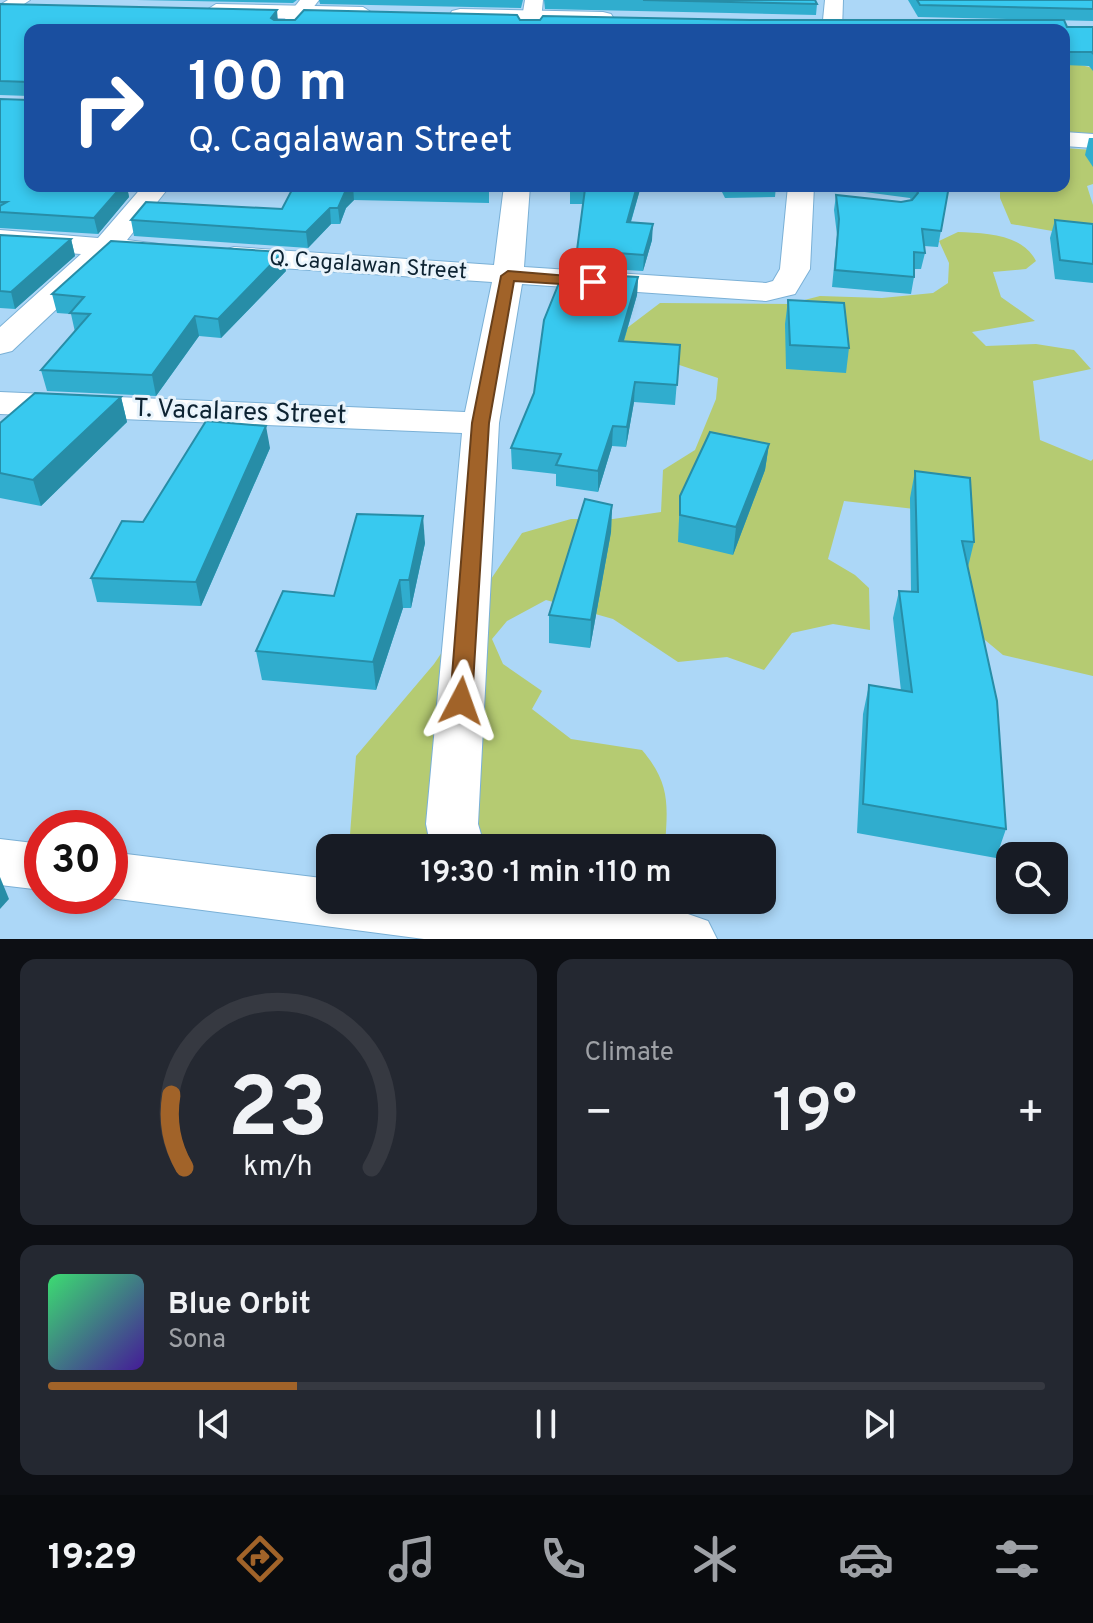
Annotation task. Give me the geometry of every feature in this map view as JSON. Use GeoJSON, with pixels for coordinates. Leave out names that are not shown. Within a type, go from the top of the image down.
{"type":"FeatureCollection","features":[{"type":"Feature","properties":{"kind":"street"},"geometry":{"type":"LineString","coordinates":[[833,24],[834,0]]}},
{"type":"Feature","properties":{"kind":"street"},"geometry":{"type":"LineString","coordinates":[[194,11],[392,15]]}},
{"type":"Feature","properties":{"kind":"street"},"geometry":{"type":"LineString","coordinates":[[439,16],[626,20]]}},
{"type":"Feature","properties":{"kind":"street"},"geometry":{"type":"LineString","coordinates":[[1070,139],[1093,141]]}},
{"type":"Feature","properties":{"kind":"street"},"geometry":{"type":"LineString","coordinates":[[0,344],[106,247],[152,192]]}},
{"type":"Feature","properties":{"kind":"street"},"geometry":{"type":"LineString","coordinates":[[454,834],[452,824],[481,423],[508,276],[516,192]]}},
{"type":"Feature","properties":{"kind":"street","name":"Q. Cagalawan Street"},"geometry":{"type":"LineString","coordinates":[[0,239],[748,293],[784,288],[795,269],[800,192]]}},
{"type":"Feature","properties":{"kind":"street"},"geometry":{"type":"LineString","coordinates":[[807,192],[827,198]]}},
{"type":"Feature","properties":{"kind":"street","name":"T. Vacalares Street"},"geometry":{"type":"LineString","coordinates":[[0,403],[481,423]]}},
{"type":"Feature","properties":{"kind":"street"},"geometry":{"type":"LineString","coordinates":[[0,862],[24,865]]}},
{"type":"Feature","properties":{"kind":"street"},"geometry":{"type":"LineString","coordinates":[[128,877],[473,920],[688,939]]}},
{"type":"Feature","properties":{"kind":"green space"},"geometry":{"type":"Polygon","coordinates":[[[1070,62],[1093,68],[1093,147],[1070,145],[1070,62]]]}},
{"type":"Feature","properties":{"kind":"green space"},"geometry":{"type":"Polygon","coordinates":[[[1070,148],[1093,150],[1093,184],[1087,186],[1093,205],[1093,238],[1011,224],[1000,192],[1070,192],[1070,148]]]}},
{"type":"Feature","properties":{"kind":"green space"},"geometry":{"type":"Polygon","coordinates":[[[958,232],[991,234],[1022,245],[1036,261],[1026,269],[993,272],[1001,297],[1035,321],[972,332],[986,346],[1036,344],[1074,350],[1091,369],[1033,381],[1040,440],[1091,461],[1093,459],[1093,676],[1003,655],[967,625],[950,513],[844,501],[828,559],[855,575],[869,588],[870,630],[833,624],[792,633],[764,670],[727,657],[678,662],[613,619],[546,600],[507,621],[492,639],[503,664],[542,691],[532,709],[571,739],[642,750],[658,773],[665,794],[666,834],[350,834],[356,756],[434,664],[522,533],[571,519],[613,519],[661,512],[663,470],[695,450],[716,399],[718,378],[620,345],[627,328],[660,303],[789,304],[820,296],[882,298],[933,293],[948,283],[949,263],[939,241],[958,232]]]}},
{"type":"Feature","properties":{"kind":"building"},"geometry":{"type":"Polygon","coordinates":[[[643,0],[815,0],[817,4],[643,0]]]}},
{"type":"Feature","properties":{"kind":"building"},"geometry":{"type":"Polygon","coordinates":[[[917,0],[1093,0],[1093,9],[920,5],[917,0]]]}},
{"type":"Feature","properties":{"kind":"building"},"geometry":{"type":"Polygon","coordinates":[[[0,4],[277,10],[271,18],[274,20],[295,20],[304,10],[517,15],[520,20],[540,20],[543,16],[750,20],[1064,20],[1066,24],[24,24],[24,82],[0,81],[0,4]]]}},
{"type":"Feature","properties":{"kind":"building"},"geometry":{"type":"Polygon","coordinates":[[[1070,27],[1093,27],[1092,52],[1070,52],[1070,27]]]}},
{"type":"Feature","properties":{"kind":"building"},"geometry":{"type":"Polygon","coordinates":[[[0,99],[24,100],[24,192],[117,192],[94,218],[0,212],[0,206],[7,202],[0,202],[0,99]]]}},
{"type":"Feature","properties":{"kind":"building"},"geometry":{"type":"Polygon","coordinates":[[[291,192],[345,192],[338,208],[330,208],[306,232],[131,220],[146,202],[282,209],[291,192]]]}},
{"type":"Feature","properties":{"kind":"building"},"geometry":{"type":"Polygon","coordinates":[[[585,192],[635,192],[627,222],[653,224],[644,255],[577,250],[585,192]]]}},
{"type":"Feature","properties":{"kind":"building"},"geometry":{"type":"Polygon","coordinates":[[[948,192],[941,231],[922,229],[925,253],[914,252],[914,277],[835,270],[839,219],[836,195],[901,202],[912,200],[918,193],[948,192]]]}},
{"type":"Feature","properties":{"kind":"building"},"geometry":{"type":"Polygon","coordinates":[[[1055,220],[1093,224],[1093,264],[1060,260],[1055,220]]]}},
{"type":"Feature","properties":{"kind":"building"},"geometry":{"type":"Polygon","coordinates":[[[0,235],[71,239],[11,292],[0,291],[0,235]]]}},
{"type":"Feature","properties":{"kind":"building"},"geometry":{"type":"Polygon","coordinates":[[[111,241],[283,252],[218,319],[195,316],[152,375],[41,370],[90,314],[70,313],[84,297],[52,294],[111,241]]]}},
{"type":"Feature","properties":{"kind":"building"},"geometry":{"type":"Polygon","coordinates":[[[563,273],[638,277],[619,341],[680,345],[677,385],[635,382],[627,427],[613,426],[598,471],[556,465],[561,454],[511,448],[534,393],[544,320],[563,273]]]}},
{"type":"Feature","properties":{"kind":"building"},"geometry":{"type":"Polygon","coordinates":[[[788,300],[844,303],[849,348],[790,345],[788,300]]]}},
{"type":"Feature","properties":{"kind":"building"},"geometry":{"type":"Polygon","coordinates":[[[35,393],[121,397],[33,480],[0,473],[0,423],[35,393]]]}},
{"type":"Feature","properties":{"kind":"building"},"geometry":{"type":"Polygon","coordinates":[[[206,421],[266,426],[196,582],[91,578],[122,521],[143,522],[206,421]]]}},
{"type":"Feature","properties":{"kind":"building"},"geometry":{"type":"Polygon","coordinates":[[[710,432],[769,444],[736,527],[680,515],[680,496],[710,432]]]}},
{"type":"Feature","properties":{"kind":"building"},"geometry":{"type":"Polygon","coordinates":[[[915,471],[970,478],[974,542],[962,541],[997,701],[1006,829],[863,804],[869,685],[912,692],[899,591],[918,592],[915,471]]]}},
{"type":"Feature","properties":{"kind":"building"},"geometry":{"type":"Polygon","coordinates":[[[585,499],[612,505],[591,620],[549,615],[585,499]]]}},
{"type":"Feature","properties":{"kind":"building"},"geometry":{"type":"Polygon","coordinates":[[[357,514],[423,516],[409,580],[400,580],[373,662],[256,651],[283,591],[334,596],[357,514]]]}},
{"type":"Feature","properties":{"kind":"route"},"geometry":{"type":"LineString","coordinates":[[461,701],[481,423],[508,276],[593,282]]}}]}
